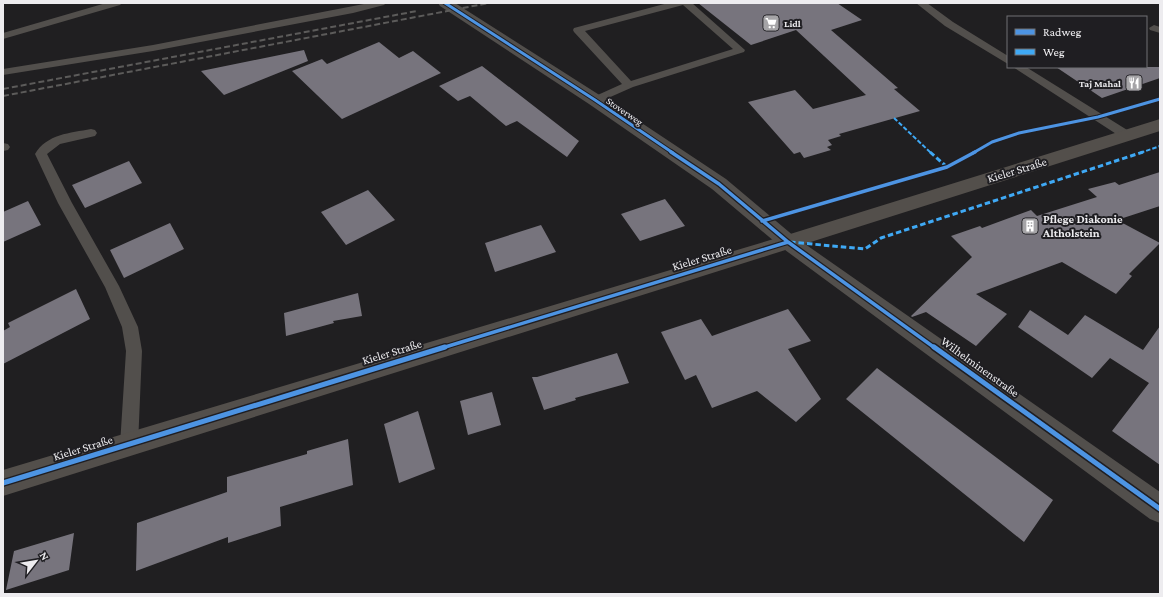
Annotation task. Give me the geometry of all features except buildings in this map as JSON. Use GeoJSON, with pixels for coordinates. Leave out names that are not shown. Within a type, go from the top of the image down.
{"type":"FeatureCollection","features":[{"type":"Feature","properties":{"kind":"main road","name":"Kieler Straße"},"geometry":{"type":"LineString","coordinates":[[3,485],[1160,125]]}},
{"type":"Feature","properties":{"kind":"street","name":"Stoverweg"},"geometry":{"type":"LineString","coordinates":[[445,3],[595,100],[719,184],[788,242]]}},
{"type":"Feature","properties":{"kind":"street","name":"Wilhelminenstraße"},"geometry":{"type":"LineString","coordinates":[[788,242],[1160,509]]}},
{"type":"Feature","properties":{"kind":"lane"},"geometry":{"type":"LineString","coordinates":[[3,36],[117,3]]}},
{"type":"Feature","properties":{"kind":"lane"},"geometry":{"type":"LineString","coordinates":[[3,72],[160,47],[353,10],[381,3]]}},
{"type":"Feature","properties":{"kind":"lane"},"geometry":{"type":"LineString","coordinates":[[629,85],[578,30],[679,3]]}},
{"type":"Feature","properties":{"kind":"lane"},"geometry":{"type":"LineString","coordinates":[[595,100],[629,85],[740,50],[686,3]]}},
{"type":"Feature","properties":{"kind":"lane"},"geometry":{"type":"LineString","coordinates":[[921,3],[949,24],[1007,60]]}},
{"type":"Feature","properties":{"kind":"lane"},"geometry":{"type":"LineString","coordinates":[[1020,68],[1128,136]]}},
{"type":"Feature","properties":{"kind":"lane"},"geometry":{"type":"LineString","coordinates":[[91,133],[53,142],[45,147],[41,154],[65,203],[112,286],[130,327],[134,352],[129,445]]}},
{"type":"Feature","properties":{"kind":"railway"},"geometry":{"type":"LineString","coordinates":[[3,96],[489,3]]}},
{"type":"Feature","properties":{"kind":"railway"},"geometry":{"type":"LineString","coordinates":[[3,89],[417,11]]}},
{"type":"Feature","properties":{"kind":"marked path"},"geometry":{"type":"LineString","coordinates":[[894,118],[947,167]]}},
{"type":"Feature","properties":{"kind":"marked path"},"geometry":{"type":"LineString","coordinates":[[790,242],[865,249],[881,238],[1160,146]]}},
{"type":"Feature","properties":{"kind":"cycle path"},"geometry":{"type":"LineString","coordinates":[[445,3],[595,100],[719,184],[788,242],[1160,509]]}},
{"type":"Feature","properties":{"kind":"cycle path"},"geometry":{"type":"LineString","coordinates":[[762,221],[947,167],[992,142],[1019,133],[1098,117],[1160,99]]}},
{"type":"Feature","properties":{"kind":"cycle path"},"geometry":{"type":"LineString","coordinates":[[3,483],[788,242]]}},
{"type":"Feature","properties":{"kind":"place","name":"Lidl"},"geometry":{"type":"Point","coordinates":[771,23]}},
{"type":"Feature","properties":{"kind":"place","name":"Taj Mahal"},"geometry":{"type":"Point","coordinates":[1134,83]}},
{"type":"Feature","properties":{"kind":"place","name":"Pflege Diakonie Altholstein"},"geometry":{"type":"Point","coordinates":[1030,226]}}]}
